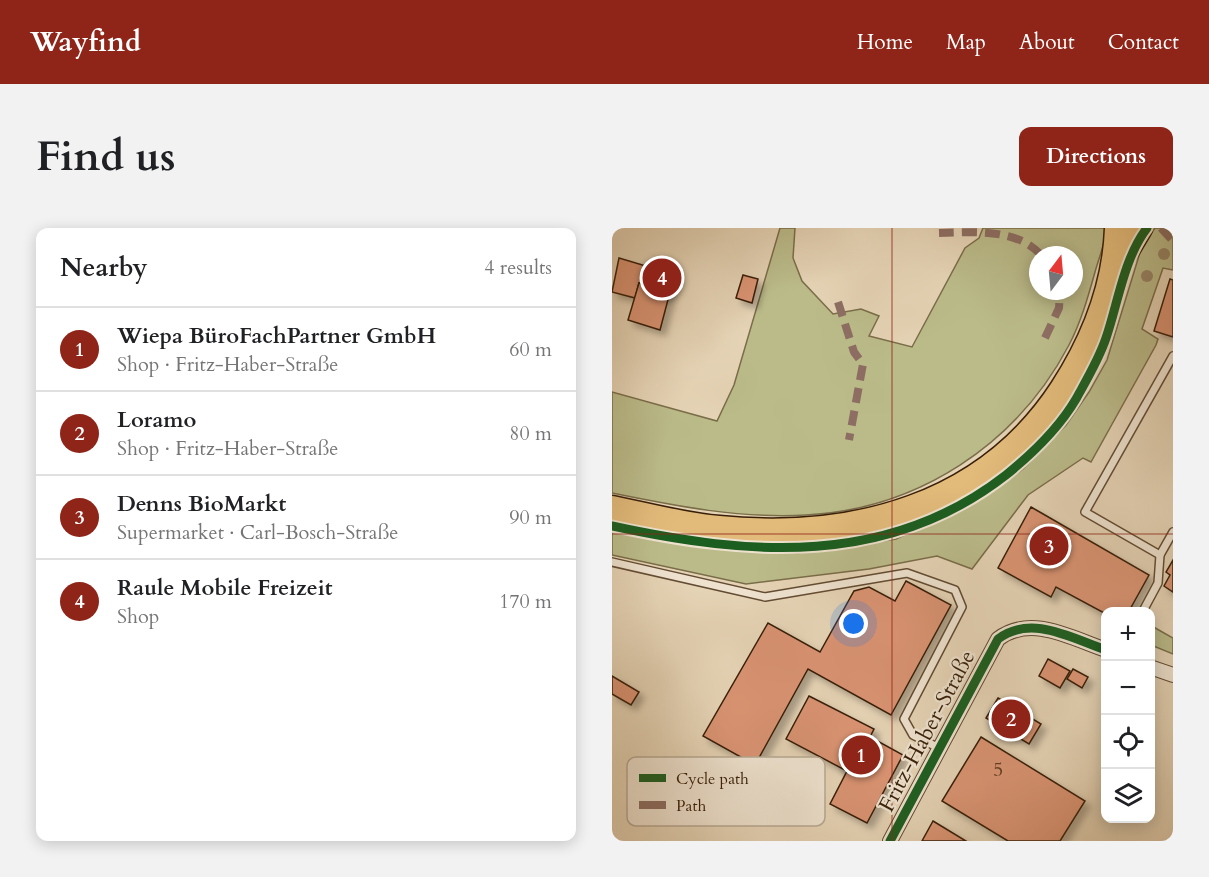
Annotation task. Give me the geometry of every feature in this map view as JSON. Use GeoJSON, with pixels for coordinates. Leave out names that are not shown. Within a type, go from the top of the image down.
{"type":"FeatureCollection","features":[{"type":"Feature","properties":{"kind":"highway"},"geometry":{"type":"LineString","coordinates":[[612,508],[717,528],[792,531],[861,523],[892,516],[930,501],[984,469],[1034,428],[1070,377],[1097,322],[1110,281],[1118,228]]}},
{"type":"Feature","properties":{"kind":"highway"},"geometry":{"type":"LineString","coordinates":[[1110,281],[1140,228]]}},
{"type":"Feature","properties":{"kind":"street","name":"Fritz-Haber-Straße"},"geometry":{"type":"LineString","coordinates":[[890,841],[998,639],[1010,631],[1030,626],[1101,648]]}},
{"type":"Feature","properties":{"kind":"street"},"geometry":{"type":"LineString","coordinates":[[1155,669],[1173,675]]}},
{"type":"Feature","properties":{"kind":"lane"},"geometry":{"type":"LineString","coordinates":[[1160,555],[1085,512],[1173,356]]}},
{"type":"Feature","properties":{"kind":"lane"},"geometry":{"type":"LineString","coordinates":[[1146,607],[1158,583],[1160,555],[1173,532]]}},
{"type":"Feature","properties":{"kind":"lane"},"geometry":{"type":"LineString","coordinates":[[612,562],[765,597],[907,573],[955,590],[962,607],[904,719],[913,735],[940,748]]}},
{"type":"Feature","properties":{"kind":"green space"},"geometry":{"type":"Polygon","coordinates":[[[780,228],[795,228],[793,258],[802,281],[833,314],[861,309],[879,316],[869,336],[912,347],[965,248],[979,238],[983,228],[1107,228],[1090,291],[1077,327],[1069,345],[1047,380],[1022,412],[993,441],[960,465],[925,485],[887,500],[848,510],[782,516],[709,510],[612,493],[612,392],[717,421],[734,385],[780,228]]]}},
{"type":"Feature","properties":{"kind":"green space"},"geometry":{"type":"Polygon","coordinates":[[[1155,228],[1173,228],[1173,270],[1163,268],[1142,329],[1158,339],[1156,345],[1091,462],[1083,458],[1028,495],[972,569],[937,556],[869,569],[746,584],[612,555],[612,530],[716,549],[797,553],[896,539],[976,501],[1023,469],[1066,425],[1089,392],[1107,360],[1142,246],[1155,228]]]}},
{"type":"Feature","properties":{"kind":"green space"},"geometry":{"type":"Polygon","coordinates":[[[1155,628],[1173,638],[1173,654],[1155,647],[1155,628]]]}},
{"type":"Feature","properties":{"kind":"building"},"geometry":{"type":"Polygon","coordinates":[[[619,258],[676,275],[670,292],[639,283],[635,298],[612,292],[619,258]]]}},
{"type":"Feature","properties":{"kind":"building"},"geometry":{"type":"Polygon","coordinates":[[[743,275],[758,279],[752,303],[736,298],[743,275]]]}},
{"type":"Feature","properties":{"kind":"building"},"geometry":{"type":"Polygon","coordinates":[[[1170,279],[1173,280],[1173,337],[1154,331],[1170,279]]]}},
{"type":"Feature","properties":{"kind":"building"},"geometry":{"type":"Polygon","coordinates":[[[639,283],[670,292],[660,330],[628,320],[639,283]]]}},
{"type":"Feature","properties":{"kind":"building"},"geometry":{"type":"Polygon","coordinates":[[[1031,507],[1149,575],[1131,607],[1101,607],[1101,611],[1056,587],[1051,597],[998,568],[1031,507]]]}},
{"type":"Feature","properties":{"kind":"building"},"geometry":{"type":"Polygon","coordinates":[[[1173,560],[1173,592],[1164,586],[1170,575],[1166,572],[1173,560]]]}},
{"type":"Feature","properties":{"kind":"building"},"geometry":{"type":"Polygon","coordinates":[[[906,581],[951,605],[891,715],[808,669],[759,757],[741,757],[703,736],[768,623],[820,652],[854,591],[869,587],[895,601],[906,581]]]}},
{"type":"Feature","properties":{"kind":"building"},"geometry":{"type":"Polygon","coordinates":[[[1048,659],[1070,671],[1060,688],[1039,676],[1048,659]]]}},
{"type":"Feature","properties":{"kind":"building"},"geometry":{"type":"Polygon","coordinates":[[[1073,669],[1088,677],[1082,688],[1067,679],[1073,669]]]}},
{"type":"Feature","properties":{"kind":"building"},"geometry":{"type":"Polygon","coordinates":[[[612,676],[639,692],[631,705],[612,694],[612,676]]]}},
{"type":"Feature","properties":{"kind":"building"},"geometry":{"type":"Polygon","coordinates":[[[809,696],[874,729],[870,737],[903,755],[867,823],[830,804],[847,771],[825,759],[825,757],[820,757],[786,739],[809,696]]]}},
{"type":"Feature","properties":{"kind":"building"},"geometry":{"type":"Polygon","coordinates":[[[998,698],[1041,724],[1029,744],[986,718],[998,698]]]}},
{"type":"Feature","properties":{"kind":"building"},"geometry":{"type":"Polygon","coordinates":[[[981,737],[1085,801],[1060,841],[1008,841],[942,801],[981,737]]]}},
{"type":"Feature","properties":{"kind":"building"},"geometry":{"type":"Polygon","coordinates":[[[933,821],[966,841],[922,841],[933,821]]]}},
{"type":"Feature","properties":{"kind":"marked path"},"geometry":{"type":"LineString","coordinates":[[1161,228],[1173,241]]}},
{"type":"Feature","properties":{"kind":"marked path"},"geometry":{"type":"LineString","coordinates":[[939,233],[980,232],[1007,236],[1031,246]]}},
{"type":"Feature","properties":{"kind":"marked path"},"geometry":{"type":"LineString","coordinates":[[1045,338],[1059,308],[1059,300]]}},
{"type":"Feature","properties":{"kind":"marked path"},"geometry":{"type":"LineString","coordinates":[[838,302],[854,352],[863,364],[849,440]]}},
{"type":"Feature","properties":{"kind":"cycle path"},"geometry":{"type":"LineString","coordinates":[[612,526],[715,544],[766,547],[816,546],[866,539],[914,526],[961,505],[1006,475],[1026,458],[1069,410],[1100,354],[1127,267],[1147,228]]}},
{"type":"Feature","properties":{"kind":"cycle path"},"geometry":{"type":"LineString","coordinates":[[890,841],[998,639],[1024,628],[1037,628],[1101,648]]}},
{"type":"Feature","properties":{"kind":"place","name":"Raule Mobile Freizeit"},"geometry":{"type":"Point","coordinates":[662,278]}},
{"type":"Feature","properties":{"kind":"place","name":"Denns BioMarkt"},"geometry":{"type":"Point","coordinates":[1049,546]}},
{"type":"Feature","properties":{"kind":"place","name":"Loramo"},"geometry":{"type":"Point","coordinates":[1011,719]}},
{"type":"Feature","properties":{"kind":"place","name":"Wiepa BüroFachPartner GmbH"},"geometry":{"type":"Point","coordinates":[861,755]}}]}
